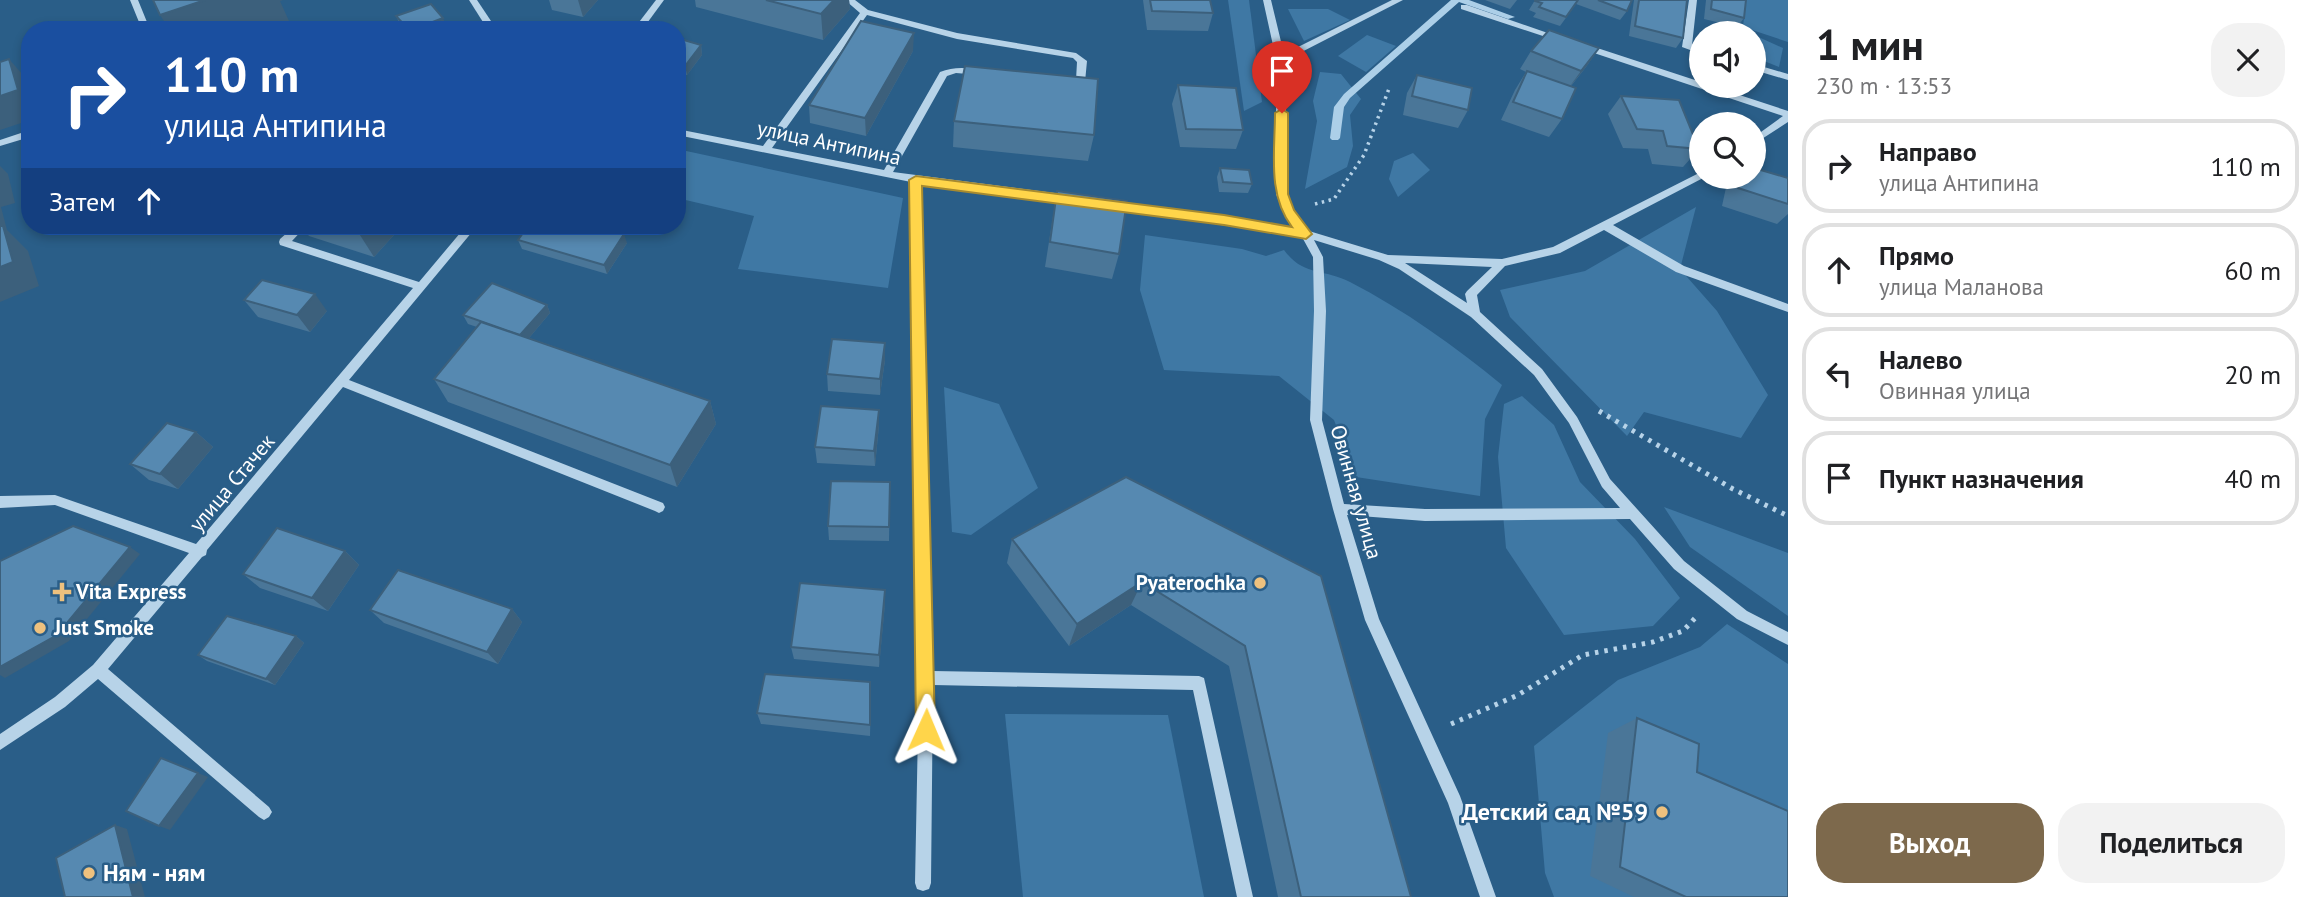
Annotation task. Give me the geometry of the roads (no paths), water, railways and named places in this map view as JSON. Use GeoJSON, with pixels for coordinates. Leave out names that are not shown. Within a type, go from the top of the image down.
{"type":"FeatureCollection","features":[{"type":"Feature","properties":{"kind":"street"},"geometry":{"type":"LineString","coordinates":[[134,0],[143,21]]}},
{"type":"Feature","properties":{"kind":"street"},"geometry":{"type":"LineString","coordinates":[[472,0],[487,21]]}},
{"type":"Feature","properties":{"kind":"street"},"geometry":{"type":"LineString","coordinates":[[644,21],[660,0]]}},
{"type":"Feature","properties":{"kind":"street"},"geometry":{"type":"LineString","coordinates":[[849,0],[865,12],[957,36],[1080,58],[1080,82],[1069,86],[1056,84]]}},
{"type":"Feature","properties":{"kind":"street","name":"Овинная улица"},"geometry":{"type":"LineString","coordinates":[[1267,0],[1282,59],[1282,194],[1288,211],[1306,234],[1318,257],[1320,311],[1316,420],[1372,620],[1455,801],[1488,897]]}},
{"type":"Feature","properties":{"kind":"street"},"geometry":{"type":"LineString","coordinates":[[1282,59],[1399,0]]}},
{"type":"Feature","properties":{"kind":"street"},"geometry":{"type":"LineString","coordinates":[[1690,21],[1693,0]]}},
{"type":"Feature","properties":{"kind":"street"},"geometry":{"type":"LineString","coordinates":[[1464,7],[1689,81]]}},
{"type":"Feature","properties":{"kind":"street"},"geometry":{"type":"LineString","coordinates":[[765,149],[865,12]]}},
{"type":"Feature","properties":{"kind":"street"},"geometry":{"type":"LineString","coordinates":[[1689,31],[1689,48]]}},
{"type":"Feature","properties":{"kind":"street"},"geometry":{"type":"LineString","coordinates":[[887,174],[943,74],[955,70],[993,75]]}},
{"type":"Feature","properties":{"kind":"street"},"geometry":{"type":"LineString","coordinates":[[1766,71],[1788,77]]}},
{"type":"Feature","properties":{"kind":"street"},"geometry":{"type":"LineString","coordinates":[[1738,98],[1788,116]]}},
{"type":"Feature","properties":{"kind":"street"},"geometry":{"type":"LineString","coordinates":[[1766,132],[1788,116]]}},
{"type":"Feature","properties":{"kind":"street","name":"улица Антипина"},"geometry":{"type":"LineString","coordinates":[[686,134],[916,180],[1082,201]]}},
{"type":"Feature","properties":{"kind":"street"},"geometry":{"type":"LineString","coordinates":[[0,143],[21,136]]}},
{"type":"Feature","properties":{"kind":"street"},"geometry":{"type":"LineString","coordinates":[[916,180],[926,678],[923,883]]}},
{"type":"Feature","properties":{"kind":"street"},"geometry":{"type":"LineString","coordinates":[[1383,257],[1502,263],[1556,250],[1689,181]]}},
{"type":"Feature","properties":{"kind":"street"},"geometry":{"type":"LineString","coordinates":[[1094,202],[1306,234],[1404,266],[1475,314],[1538,372],[1573,420],[1606,484],[1679,565],[1742,615],[1788,639]]}},
{"type":"Feature","properties":{"kind":"street"},"geometry":{"type":"LineString","coordinates":[[1606,226],[1680,269],[1788,308]]}},
{"type":"Feature","properties":{"kind":"street"},"geometry":{"type":"LineString","coordinates":[[291,235],[284,242],[422,287]]}},
{"type":"Feature","properties":{"kind":"street","name":"улица Стачек"},"geometry":{"type":"LineString","coordinates":[[0,743],[60,702],[98,670],[465,235]]}},
{"type":"Feature","properties":{"kind":"street"},"geometry":{"type":"LineString","coordinates":[[1475,314],[1471,294],[1502,263]]}},
{"type":"Feature","properties":{"kind":"street"},"geometry":{"type":"LineString","coordinates":[[342,382],[659,507]]}},
{"type":"Feature","properties":{"kind":"street"},"geometry":{"type":"LineString","coordinates":[[0,502],[55,500],[201,551]]}},
{"type":"Feature","properties":{"kind":"street"},"geometry":{"type":"LineString","coordinates":[[1339,509],[1425,515],[1632,513]]}},
{"type":"Feature","properties":{"kind":"street"},"geometry":{"type":"LineString","coordinates":[[98,670],[264,812]]}},
{"type":"Feature","properties":{"kind":"street"},"geometry":{"type":"LineString","coordinates":[[926,678],[1199,683],[1245,897]]}},
{"type":"Feature","properties":{"kind":"waterway"},"geometry":{"type":"LineString","coordinates":[[1335,138],[1339,107],[1347,96],[1456,0]]}},
{"type":"Feature","properties":{"kind":"waterway"},"geometry":{"type":"LineString","coordinates":[[1461,0],[1511,17]]}},
{"type":"Feature","properties":{"kind":"place","name":"Pyaterochka"},"geometry":{"type":"Point","coordinates":[1260,583]}},
{"type":"Feature","properties":{"kind":"place","name":"Vita Express"},"geometry":{"type":"Point","coordinates":[62,592]}},
{"type":"Feature","properties":{"kind":"place","name":"Just Smoke"},"geometry":{"type":"Point","coordinates":[40,628]}},
{"type":"Feature","properties":{"kind":"place","name":"Детский сад №59"},"geometry":{"type":"Point","coordinates":[1662,812]}},
{"type":"Feature","properties":{"kind":"place","name":"Ням - ням"},"geometry":{"type":"Point","coordinates":[89,873]}}]}
